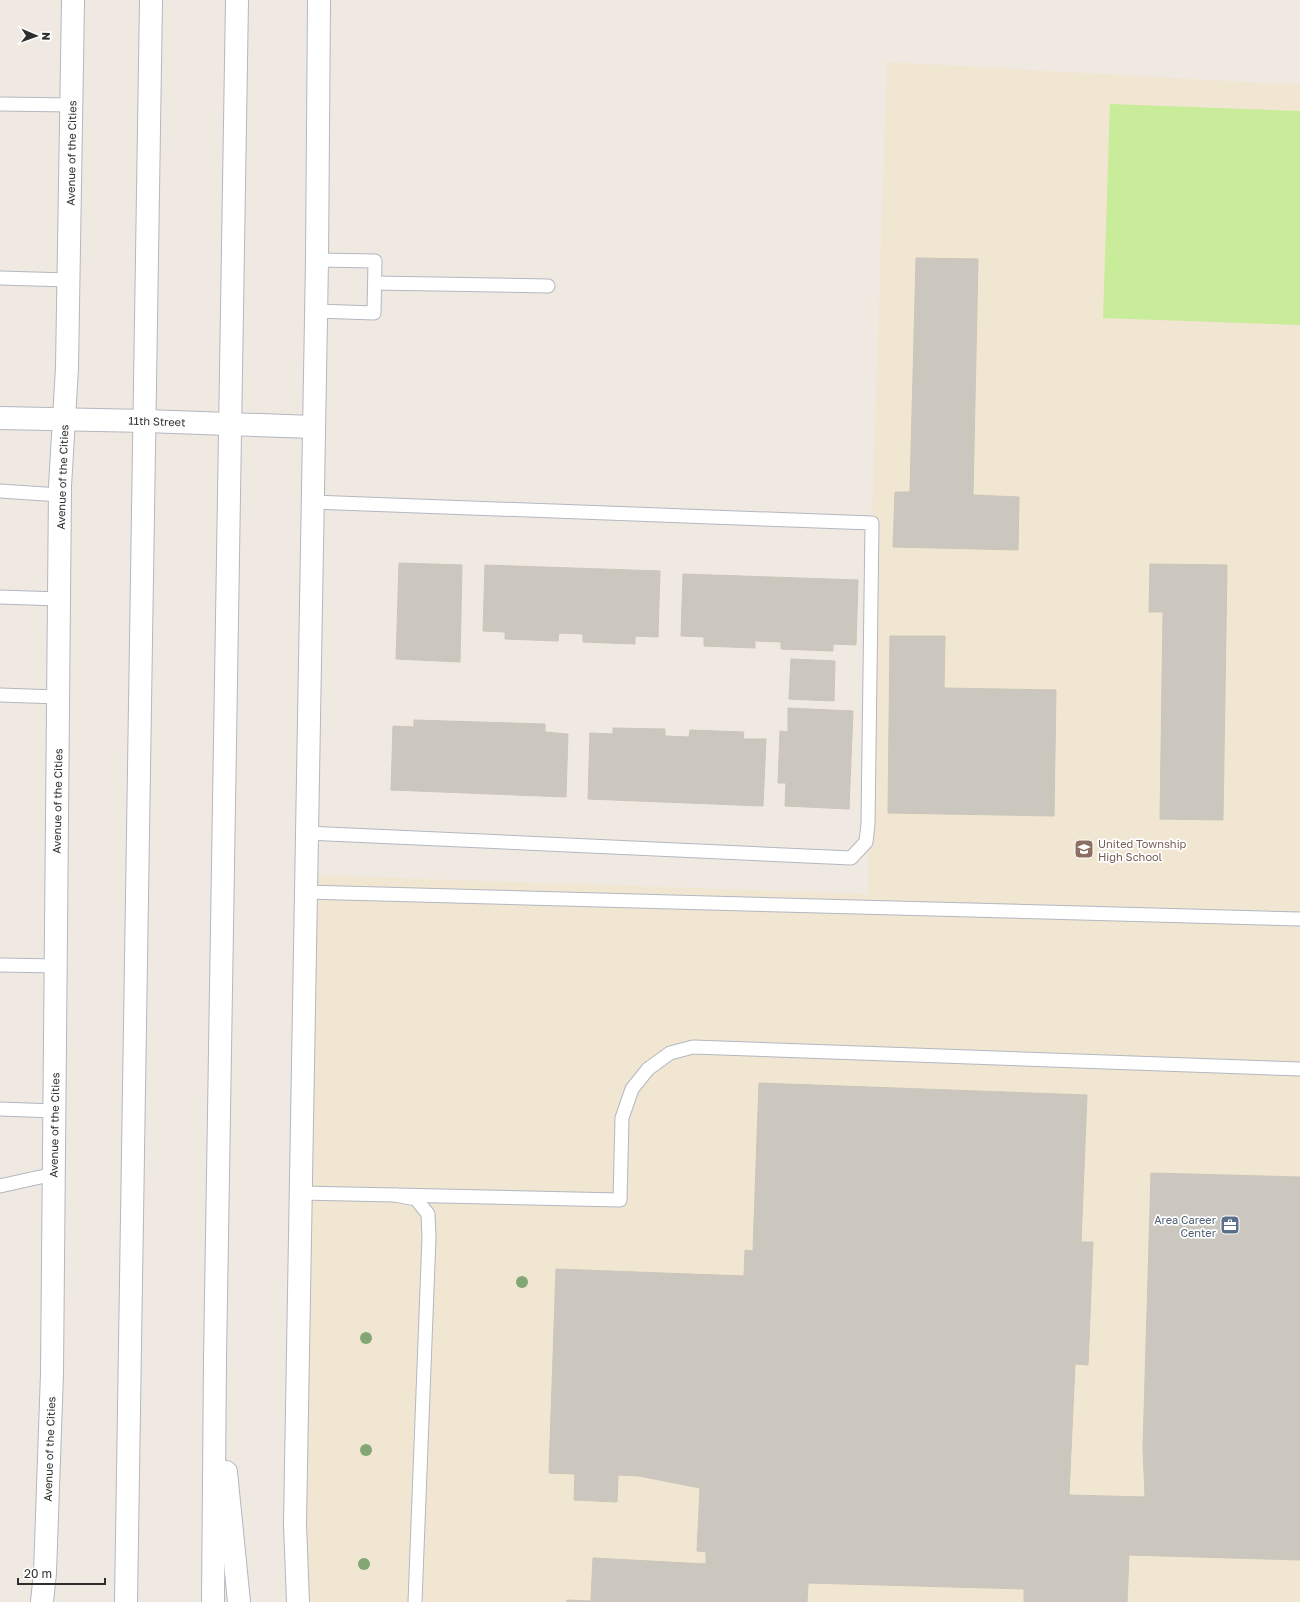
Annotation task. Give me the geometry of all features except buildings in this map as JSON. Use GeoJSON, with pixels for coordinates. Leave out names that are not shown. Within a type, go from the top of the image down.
{"type":"FeatureCollection","features":[{"type":"Feature","properties":{"kind":"street","name":"Avenue of the Cities"},"geometry":{"type":"LineString","coordinates":[[42,1602],[52,1373],[60,495],[67,368],[73,0]]}},
{"type":"Feature","properties":{"kind":"street"},"geometry":{"type":"LineString","coordinates":[[127,1602],[146,421],[151,0]]}},
{"type":"Feature","properties":{"kind":"street"},"geometry":{"type":"LineString","coordinates":[[213,1602],[215,1360],[229,580],[237,0]]}},
{"type":"Feature","properties":{"kind":"street"},"geometry":{"type":"LineString","coordinates":[[298,1602],[295,1524],[317,260],[319,0]]}},
{"type":"Feature","properties":{"kind":"street","name":"11th Street"},"geometry":{"type":"LineString","coordinates":[[0,418],[313,427]]}},
{"type":"Feature","properties":{"kind":"street"},"geometry":{"type":"LineString","coordinates":[[215,1360],[239,1602]]}},
{"type":"Feature","properties":{"kind":"street"},"geometry":{"type":"LineString","coordinates":[[127,1577],[127,1602]]}},
{"type":"Feature","properties":{"kind":"lane"},"geometry":{"type":"LineString","coordinates":[[0,104],[72,105]]}},
{"type":"Feature","properties":{"kind":"lane"},"geometry":{"type":"LineString","coordinates":[[316,311],[374,314],[375,283],[375,261],[317,260]]}},
{"type":"Feature","properties":{"kind":"lane"},"geometry":{"type":"LineString","coordinates":[[0,278],[69,280]]}},
{"type":"Feature","properties":{"kind":"lane"},"geometry":{"type":"LineString","coordinates":[[375,283],[548,286]]}},
{"type":"Feature","properties":{"kind":"lane"},"geometry":{"type":"LineString","coordinates":[[0,491],[60,495]]}},
{"type":"Feature","properties":{"kind":"lane"},"geometry":{"type":"LineString","coordinates":[[306,833],[851,858],[866,842],[868,824],[872,523],[312,502]]}},
{"type":"Feature","properties":{"kind":"lane"},"geometry":{"type":"LineString","coordinates":[[0,597],[59,599]]}},
{"type":"Feature","properties":{"kind":"lane"},"geometry":{"type":"LineString","coordinates":[[0,695],[58,697]]}},
{"type":"Feature","properties":{"kind":"lane"},"geometry":{"type":"LineString","coordinates":[[305,892],[1300,919]]}},
{"type":"Feature","properties":{"kind":"lane"},"geometry":{"type":"LineString","coordinates":[[0,965],[56,966]]}},
{"type":"Feature","properties":{"kind":"lane"},"geometry":{"type":"LineString","coordinates":[[300,1193],[620,1200],[622,1118],[632,1089],[648,1068],[670,1053],[693,1047],[1300,1069]]}},
{"type":"Feature","properties":{"kind":"lane"},"geometry":{"type":"LineString","coordinates":[[0,1109],[54,1111]]}},
{"type":"Feature","properties":{"kind":"lane"},"geometry":{"type":"LineString","coordinates":[[0,1186],[54,1174]]}},
{"type":"Feature","properties":{"kind":"lane"},"geometry":{"type":"LineString","coordinates":[[395,1195],[416,1199],[428,1214],[429,1237],[415,1602]]}},
{"type":"Feature","properties":{"kind":"shaded area","name":"United Township High School"},"geometry":{"type":"Polygon","coordinates":[[[887,62],[1300,85],[1300,1602],[298,1602],[306,875],[868,894],[872,523],[887,62]]]}},
{"type":"Feature","properties":{"kind":"green space"},"geometry":{"type":"Polygon","coordinates":[[[1110,104],[1300,111],[1300,325],[1103,318],[1110,104]]]}},
{"type":"Feature","properties":{"kind":"place","name":"United Township High School"},"geometry":{"type":"Point","coordinates":[1084,849]}},
{"type":"Feature","properties":{"kind":"place","name":"Area Career Center"},"geometry":{"type":"Point","coordinates":[1230,1225]}}]}
